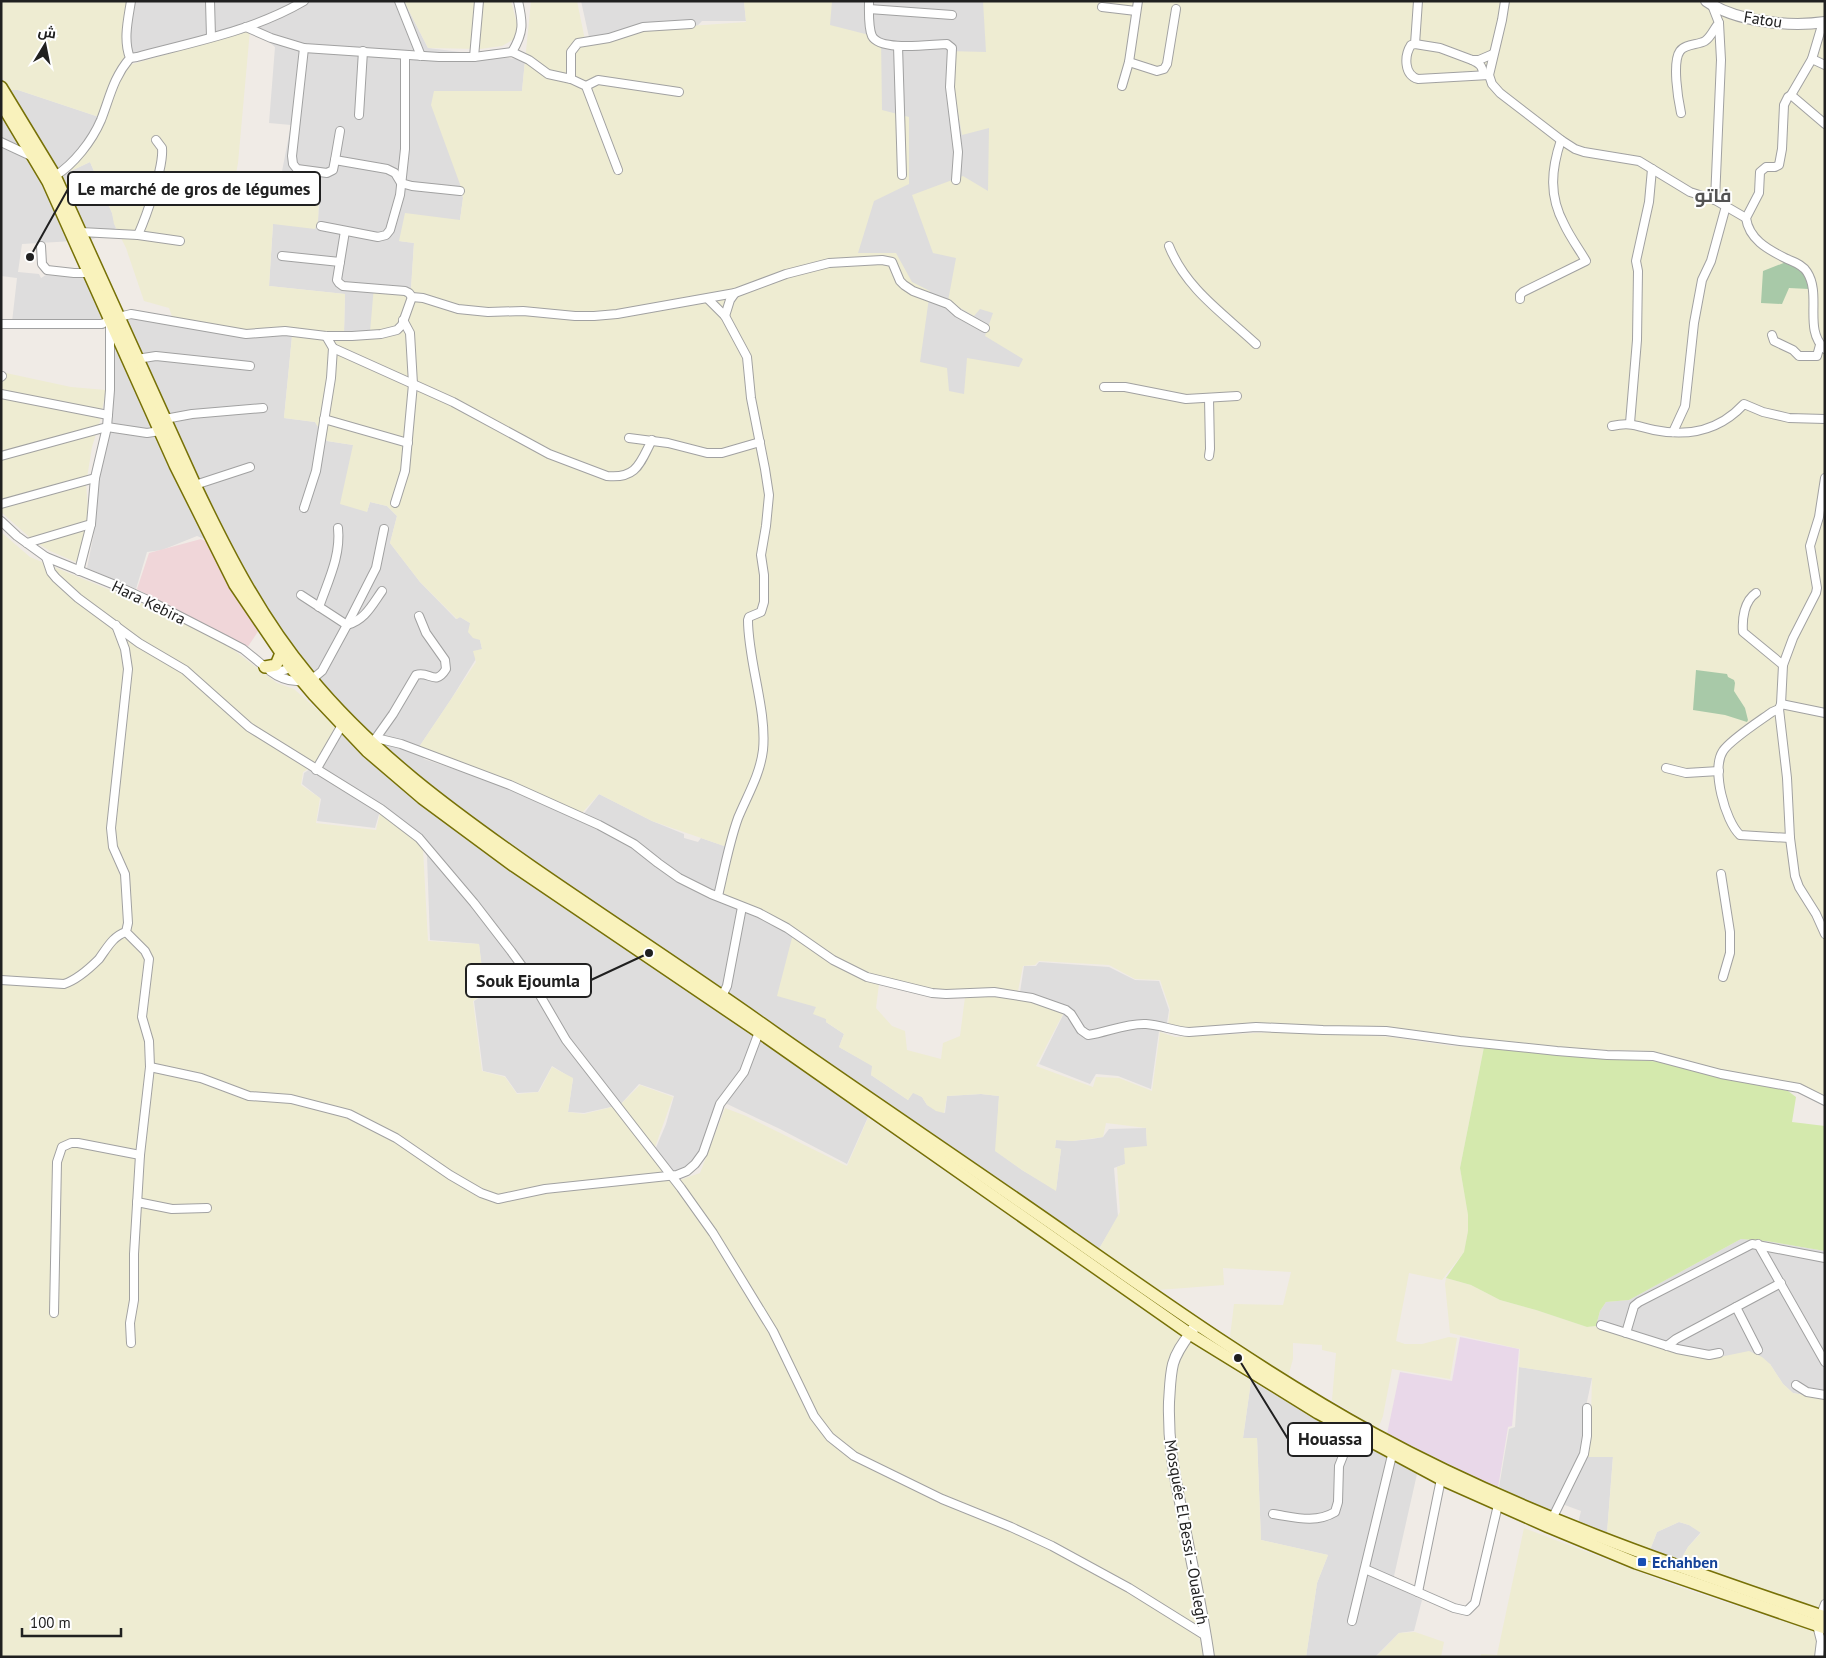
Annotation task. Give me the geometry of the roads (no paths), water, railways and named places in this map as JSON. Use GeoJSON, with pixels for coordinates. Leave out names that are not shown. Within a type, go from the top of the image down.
{"type":"FeatureCollection","features":[{"type":"Feature","properties":{"kind":"main road"},"geometry":{"type":"LineString","coordinates":[[1,88],[55,176],[81,232],[160,430],[209,536],[281,653],[296,667]]}},
{"type":"Feature","properties":{"kind":"main road"},"geometry":{"type":"LineString","coordinates":[[1,103],[48,182],[90,273],[137,358],[239,583],[296,667],[342,725],[372,744]]}},
{"type":"Feature","properties":{"kind":"main road"},"geometry":{"type":"LineString","coordinates":[[265,667],[276,665],[281,653]]}},
{"type":"Feature","properties":{"kind":"main road"},"geometry":{"type":"LineString","coordinates":[[307,680],[372,744],[422,798],[720,1000],[1193,1329],[1253,1374],[1352,1433],[1478,1486],[1550,1523]]}},
{"type":"Feature","properties":{"kind":"main road"},"geometry":{"type":"LineString","coordinates":[[720,1000],[759,1032],[822,1071]]}},
{"type":"Feature","properties":{"kind":"main road"},"geometry":{"type":"LineString","coordinates":[[938,1152],[1178,1325],[1193,1329],[1244,1356],[1442,1479],[1498,1505],[1663,1567],[1822,1622]]}},
{"type":"Feature","properties":{"kind":"main road"},"geometry":{"type":"LineString","coordinates":[[1663,1567],[1808,1612],[1822,1622]]}},
{"type":"Feature","properties":{"kind":"street"},"geometry":{"type":"LineString","coordinates":[[130,1],[126,49],[130,58]]}},
{"type":"Feature","properties":{"kind":"street"},"geometry":{"type":"LineString","coordinates":[[210,1],[212,36]]}},
{"type":"Feature","properties":{"kind":"street"},"geometry":{"type":"LineString","coordinates":[[55,176],[68,166],[89,141],[101,120],[120,69],[130,58],[246,27],[304,1]]}},
{"type":"Feature","properties":{"kind":"street"},"geometry":{"type":"LineString","coordinates":[[399,1],[421,56]]}},
{"type":"Feature","properties":{"kind":"street"},"geometry":{"type":"LineString","coordinates":[[474,57],[479,1]]}},
{"type":"Feature","properties":{"kind":"street"},"geometry":{"type":"LineString","coordinates":[[512,52],[519,41],[523,23],[518,1]]}},
{"type":"Feature","properties":{"kind":"street"},"geometry":{"type":"LineString","coordinates":[[1122,86],[1129,62],[1138,1]]}},
{"type":"Feature","properties":{"kind":"street"},"geometry":{"type":"LineString","coordinates":[[1415,44],[1418,1]]}},
{"type":"Feature","properties":{"kind":"street"},"geometry":{"type":"LineString","coordinates":[[1486,75],[1502,20],[1505,1]]}},
{"type":"Feature","properties":{"kind":"street"},"geometry":{"type":"LineString","coordinates":[[1709,3],[1719,22],[1721,60],[1716,200]]}},
{"type":"Feature","properties":{"kind":"street","name":"Fatou"},"geometry":{"type":"LineString","coordinates":[[1709,3],[1736,15],[1773,22],[1796,24],[1824,22]]}},
{"type":"Feature","properties":{"kind":"street"},"geometry":{"type":"LineString","coordinates":[[952,16],[869,5],[873,38],[878,42],[898,46],[947,44],[952,48],[950,88],[958,152],[956,180]]}},
{"type":"Feature","properties":{"kind":"street"},"geometry":{"type":"LineString","coordinates":[[1102,7],[1136,11]]}},
{"type":"Feature","properties":{"kind":"street"},"geometry":{"type":"LineString","coordinates":[[1129,62],[1157,71],[1164,69],[1167,64],[1176,9]]}},
{"type":"Feature","properties":{"kind":"street"},"geometry":{"type":"LineString","coordinates":[[1681,113],[1676,84],[1678,53],[1684,47],[1706,40],[1719,22]]}},
{"type":"Feature","properties":{"kind":"street"},"geometry":{"type":"LineString","coordinates":[[1772,335],[1774,341],[1793,350],[1799,356],[1817,356],[1822,347],[1815,333],[1812,284],[1806,271],[1800,265],[1784,258],[1760,243],[1750,233],[1746,218],[1759,193],[1760,172],[1766,167],[1779,165],[1782,149],[1784,105],[1812,59],[1824,22]]}},
{"type":"Feature","properties":{"kind":"street"},"geometry":{"type":"LineString","coordinates":[[571,79],[571,52],[578,43],[609,38],[643,27],[691,24]]}},
{"type":"Feature","properties":{"kind":"street"},"geometry":{"type":"LineString","coordinates":[[246,27],[271,38],[304,48],[421,56],[474,57],[512,52],[529,60],[548,74],[571,79],[586,86],[618,170]]}},
{"type":"Feature","properties":{"kind":"street"},"geometry":{"type":"LineString","coordinates":[[1486,75],[1418,80],[1412,78],[1408,73],[1407,56],[1411,45],[1415,44],[1440,48],[1472,60],[1480,64],[1500,93],[1561,140],[1584,152],[1639,161],[1690,192],[1716,200],[1746,218]]}},
{"type":"Feature","properties":{"kind":"street"},"geometry":{"type":"LineString","coordinates":[[898,46],[902,175]]}},
{"type":"Feature","properties":{"kind":"street"},"geometry":{"type":"LineString","coordinates":[[304,48],[292,156],[293,164],[298,169],[328,174],[333,170],[340,131]]}},
{"type":"Feature","properties":{"kind":"street"},"geometry":{"type":"LineString","coordinates":[[359,114],[363,51]]}},
{"type":"Feature","properties":{"kind":"street"},"geometry":{"type":"LineString","coordinates":[[1472,60],[1479,60],[1493,54]]}},
{"type":"Feature","properties":{"kind":"street"},"geometry":{"type":"LineString","coordinates":[[321,226],[378,237],[386,235],[390,230],[400,195],[405,149],[406,55]]}},
{"type":"Feature","properties":{"kind":"street"},"geometry":{"type":"LineString","coordinates":[[1812,59],[1825,65]]}},
{"type":"Feature","properties":{"kind":"street"},"geometry":{"type":"LineString","coordinates":[[586,86],[598,80],[679,92]]}},
{"type":"Feature","properties":{"kind":"street"},"geometry":{"type":"LineString","coordinates":[[1791,96],[1824,120]]}},
{"type":"Feature","properties":{"kind":"street"},"geometry":{"type":"LineString","coordinates":[[138,235],[146,216],[159,168],[162,148],[156,140]]}},
{"type":"Feature","properties":{"kind":"street"},"geometry":{"type":"LineString","coordinates":[[1520,299],[1520,295],[1523,292],[1586,261],[1563,223],[1554,192],[1552,178],[1561,140]]}},
{"type":"Feature","properties":{"kind":"street"},"geometry":{"type":"LineString","coordinates":[[1,142],[33,157]]}},
{"type":"Feature","properties":{"kind":"street"},"geometry":{"type":"LineString","coordinates":[[334,160],[387,169],[395,173],[401,183],[412,186],[460,191]]}},
{"type":"Feature","properties":{"kind":"street"},"geometry":{"type":"LineString","coordinates":[[1630,423],[1637,340],[1638,272],[1636,261],[1649,202],[1652,169]]}},
{"type":"Feature","properties":{"kind":"street"},"geometry":{"type":"LineString","coordinates":[[1673,432],[1685,406],[1694,323],[1702,280],[1711,261],[1726,206]]}},
{"type":"Feature","properties":{"kind":"street"},"geometry":{"type":"LineString","coordinates":[[345,231],[337,280],[339,284],[343,286],[405,291],[410,293],[412,297],[423,298],[458,309],[575,316],[617,314],[735,293],[812,266],[829,263],[882,260],[892,262],[900,281],[904,285],[914,291],[948,304],[958,313],[986,328]]}},
{"type":"Feature","properties":{"kind":"street"},"geometry":{"type":"LineString","coordinates":[[81,232],[138,235],[180,241]]}},
{"type":"Feature","properties":{"kind":"street"},"geometry":{"type":"LineString","coordinates":[[41,246],[42,264],[47,270],[90,273]]}},
{"type":"Feature","properties":{"kind":"street"},"geometry":{"type":"LineString","coordinates":[[1169,246],[1178,266],[1194,287],[1210,304],[1256,344]]}},
{"type":"Feature","properties":{"kind":"street"},"geometry":{"type":"LineString","coordinates":[[282,256],[340,262]]}},
{"type":"Feature","properties":{"kind":"street"},"geometry":{"type":"LineString","coordinates":[[725,316],[727,306],[735,293]]}},
{"type":"Feature","properties":{"kind":"street"},"geometry":{"type":"LineString","coordinates":[[1,324],[102,324],[130,314],[246,334],[285,331],[326,336],[352,336],[389,333],[397,330],[412,297]]}},
{"type":"Feature","properties":{"kind":"street"},"geometry":{"type":"LineString","coordinates":[[708,298],[725,316],[748,357],[751,398],[768,495],[766,526],[761,555],[764,574],[764,602],[761,612],[749,617],[748,620],[762,723],[763,749],[751,791],[738,819],[718,896]]}},
{"type":"Feature","properties":{"kind":"street"},"geometry":{"type":"LineString","coordinates":[[79,571],[91,524],[96,478],[107,427],[115,319]]}},
{"type":"Feature","properties":{"kind":"street"},"geometry":{"type":"LineString","coordinates":[[395,503],[405,471],[413,384],[410,333],[403,320]]}},
{"type":"Feature","properties":{"kind":"street"},"geometry":{"type":"LineString","coordinates":[[304,508],[316,471],[331,378],[333,348],[326,336]]}},
{"type":"Feature","properties":{"kind":"street"},"geometry":{"type":"LineString","coordinates":[[333,348],[453,402],[549,454],[607,476],[617,477],[633,473],[652,440]]}},
{"type":"Feature","properties":{"kind":"street"},"geometry":{"type":"LineString","coordinates":[[137,358],[156,356],[250,366]]}},
{"type":"Feature","properties":{"kind":"street"},"geometry":{"type":"LineString","coordinates":[[1104,387],[1125,387],[1186,399],[1237,396]]}},
{"type":"Feature","properties":{"kind":"street"},"geometry":{"type":"LineString","coordinates":[[1,394],[108,415]]}},
{"type":"Feature","properties":{"kind":"street"},"geometry":{"type":"LineString","coordinates":[[1208,398],[1209,456]]}},
{"type":"Feature","properties":{"kind":"street"},"geometry":{"type":"LineString","coordinates":[[1612,426],[1630,423],[1656,430],[1673,432],[1698,431],[1722,424],[1744,404],[1768,414],[1789,418],[1825,420]]}},
{"type":"Feature","properties":{"kind":"street"},"geometry":{"type":"LineString","coordinates":[[165,419],[192,414],[263,408]]}},
{"type":"Feature","properties":{"kind":"street"},"geometry":{"type":"LineString","coordinates":[[324,419],[408,443]]}},
{"type":"Feature","properties":{"kind":"street"},"geometry":{"type":"LineString","coordinates":[[1,456],[107,427],[147,433],[160,430]]}},
{"type":"Feature","properties":{"kind":"street"},"geometry":{"type":"LineString","coordinates":[[629,438],[652,440],[707,453],[722,453],[760,442]]}},
{"type":"Feature","properties":{"kind":"street"},"geometry":{"type":"LineString","coordinates":[[195,485],[250,467]]}},
{"type":"Feature","properties":{"kind":"street"},"geometry":{"type":"LineString","coordinates":[[1,504],[96,478]]}},
{"type":"Feature","properties":{"kind":"street"},"geometry":{"type":"LineString","coordinates":[[1825,478],[1819,517],[1810,546],[1818,582],[1816,593],[1793,638],[1783,666],[1780,706],[1787,778],[1790,838],[1795,876],[1799,888],[1816,914],[1825,934]]}},
{"type":"Feature","properties":{"kind":"street","name":"Hara Kebira"},"geometry":{"type":"LineString","coordinates":[[1,521],[46,557],[134,592],[221,636],[243,649],[284,680],[307,680]]}},
{"type":"Feature","properties":{"kind":"street"},"geometry":{"type":"LineString","coordinates":[[26,542],[91,524]]}},
{"type":"Feature","properties":{"kind":"street"},"geometry":{"type":"LineString","coordinates":[[319,607],[338,554],[338,528]]}},
{"type":"Feature","properties":{"kind":"street"},"geometry":{"type":"LineString","coordinates":[[307,680],[322,671],[348,625],[376,568],[384,529]]}},
{"type":"Feature","properties":{"kind":"street"},"geometry":{"type":"LineString","coordinates":[[46,557],[51,572],[62,584],[139,643],[185,670],[249,727],[399,822],[419,838],[511,951],[542,996],[566,1040],[713,1233],[773,1331],[814,1416],[836,1443],[866,1462],[942,1499],[1052,1546],[1129,1588],[1206,1636]]}},
{"type":"Feature","properties":{"kind":"street"},"geometry":{"type":"LineString","coordinates":[[348,625],[364,617],[382,591]]}},
{"type":"Feature","properties":{"kind":"street"},"geometry":{"type":"LineString","coordinates":[[1756,594],[1752,596],[1743,615],[1743,632],[1783,666]]}},
{"type":"Feature","properties":{"kind":"street"},"geometry":{"type":"LineString","coordinates":[[301,595],[348,625]]}},
{"type":"Feature","properties":{"kind":"street"},"geometry":{"type":"LineString","coordinates":[[372,744],[393,714],[416,675],[422,673],[436,678],[440,677],[446,669],[445,660],[426,633],[419,616]]}},
{"type":"Feature","properties":{"kind":"street"},"geometry":{"type":"LineString","coordinates":[[1,980],[64,984],[70,982],[95,963],[113,940],[126,932],[128,923],[125,874],[111,839],[128,669],[125,649],[116,626]]}},
{"type":"Feature","properties":{"kind":"street"},"geometry":{"type":"LineString","coordinates":[[265,667],[275,671],[296,667]]}},
{"type":"Feature","properties":{"kind":"street"},"geometry":{"type":"LineString","coordinates":[[1790,838],[1740,835],[1733,829],[1727,816],[1721,792],[1719,760],[1724,750],[1780,706],[1825,713]]}},
{"type":"Feature","properties":{"kind":"street"},"geometry":{"type":"LineString","coordinates":[[316,770],[342,725]]}},
{"type":"Feature","properties":{"kind":"street"},"geometry":{"type":"LineString","coordinates":[[372,744],[392,741],[419,750],[534,795],[599,825],[634,844],[658,864],[680,878],[787,928],[826,956],[867,977],[932,993],[994,992],[1032,998],[1066,1010],[1071,1014],[1081,1030],[1088,1035],[1136,1024],[1156,1025],[1178,1032],[1256,1027],[1386,1031],[1557,1051],[1653,1056],[1721,1074],[1799,1088],[1825,1101]]}},
{"type":"Feature","properties":{"kind":"street"},"geometry":{"type":"LineString","coordinates":[[1666,768],[1686,773],[1719,771]]}},
{"type":"Feature","properties":{"kind":"street"},"geometry":{"type":"LineString","coordinates":[[1721,874],[1730,932],[1730,953],[1723,977]]}},
{"type":"Feature","properties":{"kind":"street"},"geometry":{"type":"LineString","coordinates":[[720,1000],[727,986],[742,907]]}},
{"type":"Feature","properties":{"kind":"street"},"geometry":{"type":"LineString","coordinates":[[126,932],[145,951],[149,959],[142,1016],[148,1033],[150,1068],[140,1155],[134,1254],[134,1300],[130,1323],[131,1343]]}},
{"type":"Feature","properties":{"kind":"street"},"geometry":{"type":"LineString","coordinates":[[150,1068],[201,1078],[249,1096],[291,1099],[349,1114],[396,1138],[480,1193],[498,1199],[553,1188],[682,1173],[695,1164],[703,1153],[720,1104],[744,1072],[759,1032]]}},
{"type":"Feature","properties":{"kind":"street"},"geometry":{"type":"LineString","coordinates":[[54,1313],[57,1162],[62,1147],[78,1142],[140,1155]]}},
{"type":"Feature","properties":{"kind":"street"},"geometry":{"type":"LineString","coordinates":[[679,1186],[682,1173]]}},
{"type":"Feature","properties":{"kind":"street"},"geometry":{"type":"LineString","coordinates":[[137,1202],[172,1209],[207,1208]]}},
{"type":"Feature","properties":{"kind":"street"},"geometry":{"type":"LineString","coordinates":[[1758,1244],[1825,1362]]}},
{"type":"Feature","properties":{"kind":"street"},"geometry":{"type":"LineString","coordinates":[[1626,1333],[1634,1306],[1639,1302],[1748,1246],[1758,1244],[1822,1257],[1825,1267]]}},
{"type":"Feature","properties":{"kind":"street"},"geometry":{"type":"LineString","coordinates":[[1667,1346],[1676,1339],[1781,1283]]}},
{"type":"Feature","properties":{"kind":"street"},"geometry":{"type":"LineString","coordinates":[[1736,1307],[1758,1350]]}},
{"type":"Feature","properties":{"kind":"street"},"geometry":{"type":"LineString","coordinates":[[1178,1325],[1183,1338],[1182,1344]]}},
{"type":"Feature","properties":{"kind":"street"},"geometry":{"type":"LineString","coordinates":[[1601,1325],[1667,1346],[1709,1355],[1719,1352]]}},
{"type":"Feature","properties":{"kind":"street","name":"Mosquée El Bessi - Oualegh"},"geometry":{"type":"LineString","coordinates":[[1193,1329],[1182,1344],[1174,1360],[1171,1374],[1169,1428],[1170,1446],[1209,1657]]}},
{"type":"Feature","properties":{"kind":"street"},"geometry":{"type":"LineString","coordinates":[[1796,1385],[1807,1392],[1825,1395]]}},
{"type":"Feature","properties":{"kind":"street"},"geometry":{"type":"LineString","coordinates":[[1550,1523],[1584,1454],[1588,1408]]}},
{"type":"Feature","properties":{"kind":"street"},"geometry":{"type":"LineString","coordinates":[[1273,1514],[1311,1519],[1321,1518],[1335,1512],[1338,1502],[1339,1466],[1352,1433]]}},
{"type":"Feature","properties":{"kind":"street"},"geometry":{"type":"LineString","coordinates":[[1352,1621],[1366,1569],[1393,1449]]}},
{"type":"Feature","properties":{"kind":"street"},"geometry":{"type":"LineString","coordinates":[[1418,1592],[1442,1479]]}},
{"type":"Feature","properties":{"kind":"street"},"geometry":{"type":"LineString","coordinates":[[1366,1569],[1454,1608],[1463,1610],[1471,1608],[1474,1603],[1498,1505]]}},
{"type":"Feature","properties":{"kind":"street"},"geometry":{"type":"LineString","coordinates":[[1808,1612],[1825,1604]]}},
{"type":"Feature","properties":{"kind":"street"},"geometry":{"type":"LineString","coordinates":[[1819,1657],[1823,1639],[1822,1622],[1825,1604]]}},
{"type":"Feature","properties":{"kind":"place","name":"Le marché de gros de légumes"},"geometry":{"type":"Point","coordinates":[30,257]}},
{"type":"Feature","properties":{"kind":"place","name":"Souk Ejoumla"},"geometry":{"type":"Point","coordinates":[649,953]}},
{"type":"Feature","properties":{"kind":"place","name":"Houassa"},"geometry":{"type":"Point","coordinates":[1238,1358]}},
{"type":"Feature","properties":{"kind":"place","name":"Echahben"},"geometry":{"type":"Point","coordinates":[1642,1562]}},
{"type":"Feature","properties":{"kind":"district","name":"فاتو"},"geometry":{"type":"Point","coordinates":[1713,195]}}]}
